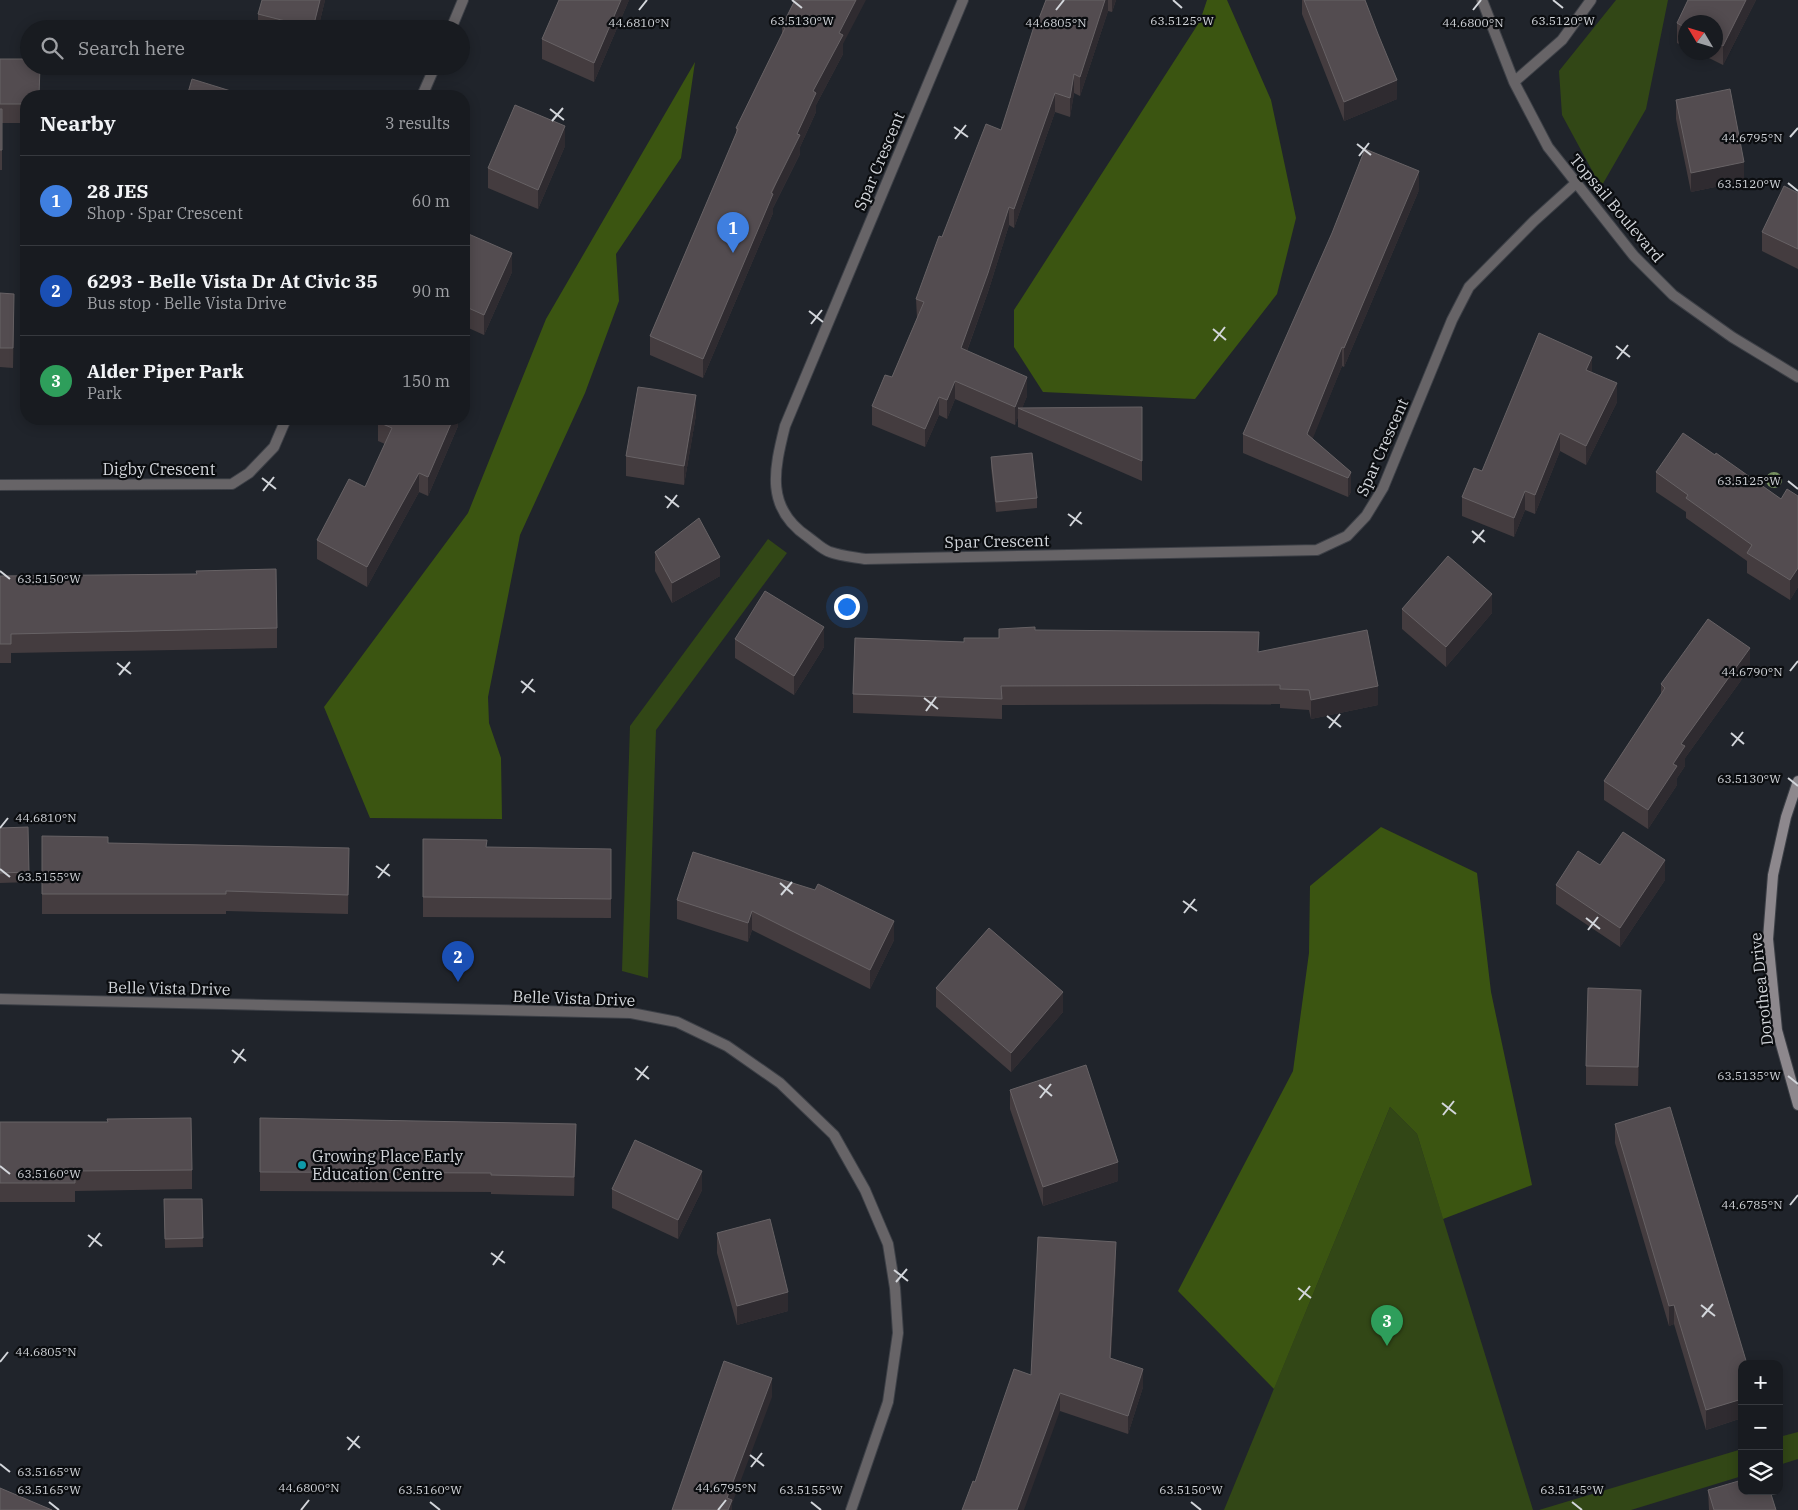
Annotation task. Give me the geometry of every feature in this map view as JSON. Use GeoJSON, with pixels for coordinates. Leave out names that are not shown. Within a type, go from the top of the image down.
{"type":"FeatureCollection","features":[{"type":"Feature","properties":{"kind":"street"},"geometry":{"type":"LineString","coordinates":[[455,20],[463,0]]}},
{"type":"Feature","properties":{"kind":"street","name":"Spar Crescent"},"geometry":{"type":"LineString","coordinates":[[963,0],[785,426],[776,463],[776,480],[782,512],[796,529],[829,552],[865,559],[1317,550],[1347,536],[1366,516],[1383,488],[1452,320],[1469,287],[1576,183]]}},
{"type":"Feature","properties":{"kind":"street","name":"Topsail Boulevard"},"geometry":{"type":"LineString","coordinates":[[1482,0],[1514,82],[1548,147],[1634,256],[1673,295],[1732,338],[1798,377]]}},
{"type":"Feature","properties":{"kind":"street"},"geometry":{"type":"LineString","coordinates":[[1514,82],[1562,40],[1591,0]]}},
{"type":"Feature","properties":{"kind":"street"},"geometry":{"type":"LineString","coordinates":[[425,90],[431,75]]}},
{"type":"Feature","properties":{"kind":"street","name":"Digby Crescent"},"geometry":{"type":"LineString","coordinates":[[0,485],[232,484],[249,473],[274,447],[283,425]]}},
{"type":"Feature","properties":{"kind":"street","name":"Dorothea Drive"},"geometry":{"type":"LineString","coordinates":[[1798,781],[1786,817],[1773,875],[1768,939],[1778,1030],[1798,1105]]}},
{"type":"Feature","properties":{"kind":"street","name":"Belle Vista Drive"},"geometry":{"type":"LineString","coordinates":[[0,999],[631,1013],[677,1022],[727,1046],[780,1083],[834,1135],[865,1190],[888,1244],[895,1288],[898,1333],[894,1362],[888,1402],[851,1510]]}},
{"type":"Feature","properties":{"kind":"green space"},"geometry":{"type":"Polygon","coordinates":[[[1207,0],[1227,0],[1271,100],[1296,218],[1277,294],[1195,399],[1043,392],[1014,347],[1014,310],[1200,21],[1207,0]]]}},
{"type":"Feature","properties":{"kind":"green space"},"geometry":{"type":"Polygon","coordinates":[[[1616,0],[1668,0],[1646,109],[1601,187],[1562,115],[1559,71],[1616,0]]]}},
{"type":"Feature","properties":{"kind":"green space"},"geometry":{"type":"Polygon","coordinates":[[[695,62],[681,158],[616,254],[619,301],[585,393],[520,535],[488,697],[489,723],[501,758],[502,819],[370,818],[324,707],[468,513],[546,319],[695,62]]]}},
{"type":"Feature","properties":{"kind":"green space"},"geometry":{"type":"Polygon","coordinates":[[[768,539],[787,553],[656,730],[648,978],[622,971],[630,726],[768,539]]]}},
{"type":"Feature","properties":{"kind":"green space"},"geometry":{"type":"Polygon","coordinates":[[[1381,827],[1477,873],[1491,992],[1532,1185],[1443,1219],[1417,1134],[1390,1107],[1274,1389],[1178,1291],[1293,1071],[1309,953],[1310,886],[1381,827]]]}},
{"type":"Feature","properties":{"kind":"green space"},"geometry":{"type":"Polygon","coordinates":[[[1390,1107],[1417,1134],[1533,1510],[1224,1510],[1390,1107]]]}},
{"type":"Feature","properties":{"kind":"green space"},"geometry":{"type":"Polygon","coordinates":[[[1798,1432],[1798,1459],[1783,1464],[1783,1450],[1783,1436],[1798,1432]]]}},
{"type":"Feature","properties":{"kind":"green space"},"geometry":{"type":"Polygon","coordinates":[[[1738,1450],[1738,1477],[1631,1510],[1539,1510],[1738,1450]]]}},
{"type":"Feature","properties":{"kind":"building"},"geometry":{"type":"Polygon","coordinates":[[[262,0],[320,0],[315,20],[282,20],[258,14],[262,0]]]}},
{"type":"Feature","properties":{"kind":"building"},"geometry":{"type":"Polygon","coordinates":[[[559,0],[621,0],[594,63],[542,39],[559,0]]]}},
{"type":"Feature","properties":{"kind":"building"},"geometry":{"type":"Polygon","coordinates":[[[795,0],[856,0],[839,33],[843,35],[813,91],[816,93],[797,134],[800,135],[771,193],[773,194],[703,359],[650,336],[738,129],[736,128],[785,28],[782,26],[795,0]]]}},
{"type":"Feature","properties":{"kind":"building"},"geometry":{"type":"Polygon","coordinates":[[[1046,0],[1105,0],[1080,77],[1074,74],[1070,98],[1055,93],[1014,209],[1009,207],[961,348],[1027,377],[1015,407],[955,381],[947,400],[939,397],[925,429],[872,406],[885,375],[892,377],[924,302],[916,299],[939,236],[942,237],[986,124],[1001,130],[1036,20],[1038,21],[1046,0]]]}},
{"type":"Feature","properties":{"kind":"building"},"geometry":{"type":"Polygon","coordinates":[[[1304,0],[1365,0],[1397,80],[1344,102],[1304,0]]]}},
{"type":"Feature","properties":{"kind":"building"},"geometry":{"type":"Polygon","coordinates":[[[1688,0],[1746,0],[1723,46],[1723,15],[1681,15],[1688,0]]]}},
{"type":"Feature","properties":{"kind":"building"},"geometry":{"type":"Polygon","coordinates":[[[0,59],[20,59],[20,75],[40,75],[39,90],[20,90],[20,104],[0,104],[0,59]]]}},
{"type":"Feature","properties":{"kind":"building"},"geometry":{"type":"Polygon","coordinates":[[[192,79],[228,90],[189,90],[192,79]]]}},
{"type":"Feature","properties":{"kind":"building"},"geometry":{"type":"Polygon","coordinates":[[[1730,89],[1744,162],[1691,173],[1676,100],[1730,89]]]}},
{"type":"Feature","properties":{"kind":"building"},"geometry":{"type":"Polygon","coordinates":[[[515,105],[565,126],[538,190],[488,168],[515,105]]]}},
{"type":"Feature","properties":{"kind":"building"},"geometry":{"type":"Polygon","coordinates":[[[0,109],[2,109],[2,150],[0,150],[0,109]]]}},
{"type":"Feature","properties":{"kind":"building"},"geometry":{"type":"Polygon","coordinates":[[[1365,149],[1419,171],[1344,348],[1342,347],[1307,434],[1351,472],[1348,478],[1243,434],[1332,233],[1365,149]]]}},
{"type":"Feature","properties":{"kind":"building"},"geometry":{"type":"Polygon","coordinates":[[[1784,186],[1798,193],[1798,249],[1762,232],[1784,186]]]}},
{"type":"Feature","properties":{"kind":"building"},"geometry":{"type":"Polygon","coordinates":[[[470,235],[512,253],[484,315],[470,309],[470,235]]]}},
{"type":"Feature","properties":{"kind":"building"},"geometry":{"type":"Polygon","coordinates":[[[0,293],[14,294],[13,348],[0,348],[0,293]]]}},
{"type":"Feature","properties":{"kind":"building"},"geometry":{"type":"Polygon","coordinates":[[[1539,333],[1592,357],[1586,370],[1617,383],[1586,446],[1560,433],[1535,495],[1525,491],[1514,518],[1462,497],[1474,468],[1482,471],[1539,333]]]}},
{"type":"Feature","properties":{"kind":"building"},"geometry":{"type":"Polygon","coordinates":[[[638,387],[696,395],[684,466],[626,456],[638,387]]]}},
{"type":"Feature","properties":{"kind":"building"},"geometry":{"type":"Polygon","coordinates":[[[1142,407],[1142,461],[1018,408],[1142,407]]]}},
{"type":"Feature","properties":{"kind":"building"},"geometry":{"type":"Polygon","coordinates":[[[385,425],[450,425],[428,477],[419,473],[367,567],[317,540],[349,479],[365,487],[392,428],[385,425]]]}},
{"type":"Feature","properties":{"kind":"building"},"geometry":{"type":"Polygon","coordinates":[[[1683,433],[1715,455],[1716,453],[1781,499],[1787,489],[1798,496],[1798,568],[1790,580],[1747,553],[1752,545],[1686,498],[1688,495],[1656,472],[1683,433]]]}},
{"type":"Feature","properties":{"kind":"building"},"geometry":{"type":"Polygon","coordinates":[[[1032,453],[1037,498],[996,502],[991,457],[1032,453]]]}},
{"type":"Feature","properties":{"kind":"building"},"geometry":{"type":"Polygon","coordinates":[[[699,518],[720,557],[672,583],[655,552],[699,518]]]}},
{"type":"Feature","properties":{"kind":"building"},"geometry":{"type":"Polygon","coordinates":[[[1448,556],[1492,594],[1446,647],[1402,609],[1448,556]]]}},
{"type":"Feature","properties":{"kind":"building"},"geometry":{"type":"Polygon","coordinates":[[[276,569],[277,628],[11,634],[11,644],[0,644],[0,576],[197,574],[196,571],[276,569]]]}},
{"type":"Feature","properties":{"kind":"building"},"geometry":{"type":"Polygon","coordinates":[[[765,591],[824,627],[794,676],[735,639],[765,591]]]}},
{"type":"Feature","properties":{"kind":"building"},"geometry":{"type":"Polygon","coordinates":[[[1708,619],[1750,648],[1681,744],[1685,746],[1673,764],[1677,766],[1648,810],[1604,781],[1665,688],[1661,684],[1708,619]]]}},
{"type":"Feature","properties":{"kind":"building"},"geometry":{"type":"Polygon","coordinates":[[[1035,627],[1035,630],[1259,632],[1258,652],[1367,630],[1378,686],[1311,700],[1309,690],[1280,689],[1280,685],[1001,686],[1002,699],[853,694],[855,638],[964,642],[964,638],[999,638],[999,629],[1035,627]]]}},
{"type":"Feature","properties":{"kind":"building"},"geometry":{"type":"Polygon","coordinates":[[[28,827],[29,872],[0,873],[0,828],[28,827]]]}},
{"type":"Feature","properties":{"kind":"building"},"geometry":{"type":"Polygon","coordinates":[[[1623,832],[1665,860],[1620,928],[1556,885],[1578,851],[1600,865],[1623,832]]]}},
{"type":"Feature","properties":{"kind":"building"},"geometry":{"type":"Polygon","coordinates":[[[42,836],[108,837],[108,843],[349,848],[348,895],[226,891],[226,894],[42,894],[42,836]]]}},
{"type":"Feature","properties":{"kind":"building"},"geometry":{"type":"Polygon","coordinates":[[[423,839],[487,840],[486,847],[611,849],[611,899],[423,897],[423,839]]]}},
{"type":"Feature","properties":{"kind":"building"},"geometry":{"type":"Polygon","coordinates":[[[693,852],[815,890],[818,884],[894,921],[870,970],[752,911],[748,923],[677,900],[693,852]]]}},
{"type":"Feature","properties":{"kind":"building"},"geometry":{"type":"Polygon","coordinates":[[[989,928],[1063,992],[1011,1053],[936,988],[989,928]]]}},
{"type":"Feature","properties":{"kind":"building"},"geometry":{"type":"Polygon","coordinates":[[[1588,988],[1641,990],[1638,1067],[1586,1066],[1588,988]]]}},
{"type":"Feature","properties":{"kind":"building"},"geometry":{"type":"Polygon","coordinates":[[[1086,1065],[1118,1162],[1043,1187],[1010,1090],[1086,1065]]]}},
{"type":"Feature","properties":{"kind":"building"},"geometry":{"type":"Polygon","coordinates":[[[1670,1107],[1746,1360],[1738,1360],[1738,1400],[1706,1410],[1674,1305],[1669,1306],[1615,1124],[1670,1107]]]}},
{"type":"Feature","properties":{"kind":"building"},"geometry":{"type":"Polygon","coordinates":[[[191,1118],[192,1170],[75,1171],[75,1183],[0,1183],[0,1122],[108,1122],[107,1119],[191,1118]]]}},
{"type":"Feature","properties":{"kind":"building"},"geometry":{"type":"Polygon","coordinates":[[[260,1118],[576,1124],[574,1177],[491,1175],[491,1173],[260,1172],[260,1118]]]}},
{"type":"Feature","properties":{"kind":"building"},"geometry":{"type":"Polygon","coordinates":[[[635,1140],[702,1171],[678,1220],[612,1189],[635,1140]]]}},
{"type":"Feature","properties":{"kind":"building"},"geometry":{"type":"Polygon","coordinates":[[[164,1199],[202,1199],[203,1238],[165,1239],[164,1199]]]}},
{"type":"Feature","properties":{"kind":"building"},"geometry":{"type":"Polygon","coordinates":[[[770,1219],[788,1292],[737,1306],[717,1233],[770,1219]]]}},
{"type":"Feature","properties":{"kind":"building"},"geometry":{"type":"Polygon","coordinates":[[[1038,1237],[1116,1242],[1110,1358],[1143,1369],[1128,1416],[1060,1393],[1017,1510],[962,1510],[973,1481],[975,1482],[1014,1369],[1031,1375],[1038,1237]]]}},
{"type":"Feature","properties":{"kind":"building"},"geometry":{"type":"Polygon","coordinates":[[[724,1361],[772,1378],[727,1498],[732,1500],[728,1510],[672,1510],[724,1361]]]}},
{"type":"Feature","properties":{"kind":"building"},"geometry":{"type":"Polygon","coordinates":[[[1738,1481],[1738,1495],[1771,1495],[1776,1510],[1714,1510],[1708,1490],[1738,1481]]]}},
{"type":"Feature","properties":{"kind":"building"},"geometry":{"type":"Polygon","coordinates":[[[0,1488],[52,1510],[0,1510],[0,1488]]]}},
{"type":"Feature","properties":{"kind":"place","name":"28 JES"},"geometry":{"type":"Point","coordinates":[733,253]}},
{"type":"Feature","properties":{"kind":"place","name":"6293 - Belle Vista Dr At Civic 35"},"geometry":{"type":"Point","coordinates":[458,982]}},
{"type":"Feature","properties":{"kind":"place","name":"Growing Place Early Education Centre"},"geometry":{"type":"Point","coordinates":[302,1165]}},
{"type":"Feature","properties":{"kind":"place","name":"Alder Piper Park"},"geometry":{"type":"Point","coordinates":[1387,1346]}}]}
